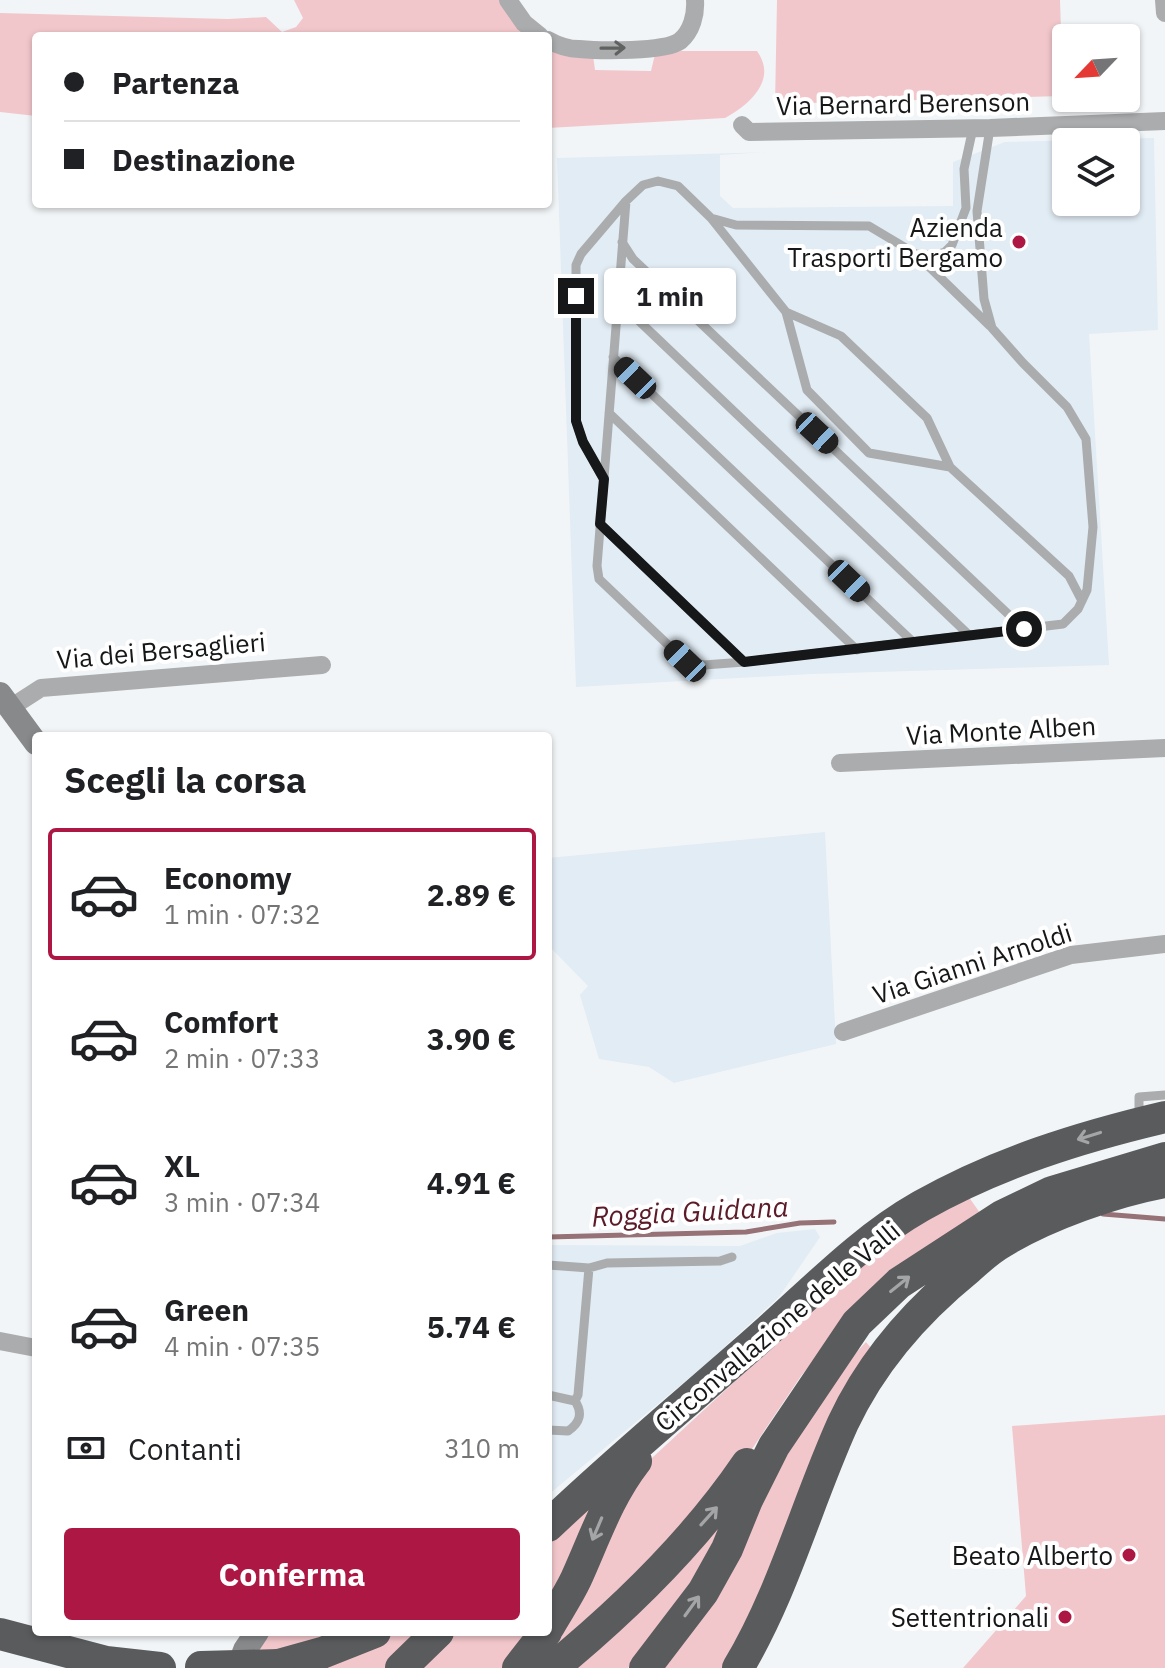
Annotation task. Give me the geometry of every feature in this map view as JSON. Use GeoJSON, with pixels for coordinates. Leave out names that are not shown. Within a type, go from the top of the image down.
{"type":"FeatureCollection","features":[{"type":"Feature","properties":{"kind":"highway","name":"Circonvallazione delle Valli"},"geometry":{"type":"LineString","coordinates":[[552,1522],[603,1473],[846,1260],[919,1207],[1047,1149],[1152,1120]]}},
{"type":"Feature","properties":{"kind":"highway","name":"Circonvallazione delle Valli"},"geometry":{"type":"LineString","coordinates":[[645,1668],[703,1592],[727,1549],[774,1446],[857,1323],[899,1283],[1002,1216],[1052,1192],[1165,1158]]}},
{"type":"Feature","properties":{"kind":"highway"},"geometry":{"type":"LineString","coordinates":[[738,1668],[762,1629],[844,1422],[873,1369],[906,1325],[998,1244],[1034,1225],[1141,1187],[1165,1182]]}},
{"type":"Feature","properties":{"kind":"highway"},"geometry":{"type":"LineString","coordinates":[[764,1668],[852,1426],[901,1345],[944,1297],[1002,1250],[1070,1212]]}},
{"type":"Feature","properties":{"kind":"highway"},"geometry":{"type":"LineString","coordinates":[[553,1668],[602,1628],[703,1522],[723,1499],[805,1377],[857,1323]]}},
{"type":"Feature","properties":{"kind":"highway"},"geometry":{"type":"LineString","coordinates":[[552,1621],[575,1582],[618,1485],[670,1417]]}},
{"type":"Feature","properties":{"kind":"highway"},"geometry":{"type":"LineString","coordinates":[[552,1512],[603,1473]]}},
{"type":"Feature","properties":{"kind":"highway"},"geometry":{"type":"LineString","coordinates":[[0,1634],[106,1662],[160,1668]]}},
{"type":"Feature","properties":{"kind":"highway"},"geometry":{"type":"LineString","coordinates":[[179,1668],[279,1665],[365,1636]]}},
{"type":"Feature","properties":{"kind":"highway"},"geometry":{"type":"LineString","coordinates":[[401,1668],[434,1636]]}},
{"type":"Feature","properties":{"kind":"highway"},"geometry":{"type":"LineString","coordinates":[[518,1668],[542,1636]]}},
{"type":"Feature","properties":{"kind":"street"},"geometry":{"type":"LineString","coordinates":[[508,0],[524,23],[535,32]]}},
{"type":"Feature","properties":{"kind":"street"},"geometry":{"type":"LineString","coordinates":[[552,41],[577,49],[665,47],[679,41],[690,29],[695,0]]}},
{"type":"Feature","properties":{"kind":"street"},"geometry":{"type":"LineString","coordinates":[[1164,0],[1165,13]]}},
{"type":"Feature","properties":{"kind":"street","name":"Via Bernard Berenson"},"geometry":{"type":"LineString","coordinates":[[742,125],[749,132],[1165,121]]}},
{"type":"Feature","properties":{"kind":"street","name":"Via dei Bersaglieri"},"geometry":{"type":"LineString","coordinates":[[32,738],[5,701],[41,688],[322,665]]}},
{"type":"Feature","properties":{"kind":"street","name":"Via Monte Alben"},"geometry":{"type":"LineString","coordinates":[[840,763],[1165,748]]}},
{"type":"Feature","properties":{"kind":"street","name":"Via Gianni Arnoldi"},"geometry":{"type":"LineString","coordinates":[[843,1032],[1071,955],[1165,944]]}},
{"type":"Feature","properties":{"kind":"street"},"geometry":{"type":"LineString","coordinates":[[0,1341],[32,1347]]}},
{"type":"Feature","properties":{"kind":"street"},"geometry":{"type":"LineString","coordinates":[[228,1668],[231,1650],[238,1636]]}},
{"type":"Feature","properties":{"kind":"street"},"geometry":{"type":"LineString","coordinates":[[238,1668],[254,1636]]}},
{"type":"Feature","properties":{"kind":"lane"},"geometry":{"type":"LineString","coordinates":[[916,254],[936,255],[952,245],[966,208],[964,169],[981,128]]}},
{"type":"Feature","properties":{"kind":"lane"},"geometry":{"type":"LineString","coordinates":[[981,128],[977,211],[984,299],[992,328]]}},
{"type":"Feature","properties":{"kind":"lane"},"geometry":{"type":"LineString","coordinates":[[604,479],[583,442],[576,421],[576,265],[581,254],[626,201],[643,185],[658,181],[678,186],[711,218],[786,312],[807,390],[869,453],[950,467]]}},
{"type":"Feature","properties":{"kind":"lane"},"geometry":{"type":"LineString","coordinates":[[626,201],[597,566],[599,579],[685,661],[704,665],[857,650],[1063,624],[1078,609],[1087,590],[1093,527],[1086,439],[1067,407],[916,254],[869,226],[736,225],[711,218]]}},
{"type":"Feature","properties":{"kind":"lane"},"geometry":{"type":"LineString","coordinates":[[622,242],[633,259],[1024,629]]}},
{"type":"Feature","properties":{"kind":"lane"},"geometry":{"type":"LineString","coordinates":[[618,301],[969,635]]}},
{"type":"Feature","properties":{"kind":"lane"},"geometry":{"type":"LineString","coordinates":[[786,312],[841,336],[874,366],[927,418],[950,467],[1069,576],[1082,601]]}},
{"type":"Feature","properties":{"kind":"lane"},"geometry":{"type":"LineString","coordinates":[[613,357],[913,642]]}},
{"type":"Feature","properties":{"kind":"lane"},"geometry":{"type":"LineString","coordinates":[[609,413],[857,650]]}},
{"type":"Feature","properties":{"kind":"lane"},"geometry":{"type":"LineString","coordinates":[[600,524],[744,662]]}},
{"type":"Feature","properties":{"kind":"lane"},"geometry":{"type":"LineString","coordinates":[[1152,1120],[1139,1097],[1165,1095]]}},
{"type":"Feature","properties":{"kind":"lane"},"geometry":{"type":"LineString","coordinates":[[552,1265],[589,1268],[607,1263],[720,1261],[732,1257]]}},
{"type":"Feature","properties":{"kind":"lane"},"geometry":{"type":"LineString","coordinates":[[552,1431],[560,1432],[574,1427],[580,1413],[575,1401],[589,1268]]}},
{"type":"Feature","properties":{"kind":"lane"},"geometry":{"type":"LineString","coordinates":[[552,1396],[575,1401]]}},
{"type":"Feature","properties":{"kind":"shaded area"},"geometry":{"type":"Polygon","coordinates":[[[294,0],[501,0],[528,32],[282,32],[296,27],[303,18],[294,0]]]}},
{"type":"Feature","properties":{"kind":"shaded area"},"geometry":{"type":"Polygon","coordinates":[[[777,0],[1060,0],[1061,24],[1052,24],[1052,96],[775,104],[777,0]]]}},
{"type":"Feature","properties":{"kind":"shaded area"},"geometry":{"type":"Polygon","coordinates":[[[0,13],[228,19],[266,17],[282,32],[32,32],[32,116],[0,112],[0,13]]]}},
{"type":"Feature","properties":{"kind":"shaded area"},"geometry":{"type":"Polygon","coordinates":[[[552,47],[593,55],[595,70],[651,71],[655,54],[757,51],[763,62],[762,82],[751,99],[725,118],[552,128],[552,47]]]}},
{"type":"Feature","properties":{"kind":"shaded area"},"geometry":{"type":"Polygon","coordinates":[[[1140,138],[1154,138],[1158,330],[1089,334],[1109,665],[811,674],[576,687],[557,158],[769,152],[720,155],[720,196],[733,208],[953,206],[953,162],[1005,142],[1052,141],[1052,216],[1140,216],[1140,138]]]}},
{"type":"Feature","properties":{"kind":"shaded area"},"geometry":{"type":"Polygon","coordinates":[[[825,832],[836,1044],[674,1083],[649,1067],[599,1059],[580,995],[588,986],[552,949],[552,858],[825,832]]]}},
{"type":"Feature","properties":{"kind":"shaded area"},"geometry":{"type":"Polygon","coordinates":[[[964,1190],[980,1213],[849,1317],[801,1376],[750,1452],[575,1646],[536,1657],[548,1636],[552,1636],[552,1628],[640,1469],[771,1348],[835,1277],[964,1190]]]}},
{"type":"Feature","properties":{"kind":"shaded area"},"geometry":{"type":"Polygon","coordinates":[[[815,1229],[820,1237],[779,1297],[706,1364],[552,1492],[552,1245],[740,1246],[777,1233],[815,1229]]]}},
{"type":"Feature","properties":{"kind":"shaded area"},"geometry":{"type":"Polygon","coordinates":[[[866,1342],[876,1354],[729,1668],[657,1668],[771,1474],[838,1372],[866,1342]]]}},
{"type":"Feature","properties":{"kind":"shaded area"},"geometry":{"type":"Polygon","coordinates":[[[1165,1415],[1165,1668],[963,1668],[1026,1596],[1012,1426],[1165,1415]]]}},
{"type":"Feature","properties":{"kind":"shaded area"},"geometry":{"type":"Polygon","coordinates":[[[600,1498],[552,1613],[552,1541],[600,1498]]]}},
{"type":"Feature","properties":{"kind":"shaded area"},"geometry":{"type":"Polygon","coordinates":[[[722,1516],[715,1547],[654,1640],[628,1668],[577,1668],[722,1516]]]}},
{"type":"Feature","properties":{"kind":"shaded area"},"geometry":{"type":"Polygon","coordinates":[[[268,1636],[327,1636],[304,1644],[254,1655],[268,1636]]]}},
{"type":"Feature","properties":{"kind":"shaded area"},"geometry":{"type":"Polygon","coordinates":[[[380,1636],[421,1636],[386,1668],[278,1668],[380,1636]]]}},
{"type":"Feature","properties":{"kind":"shaded area"},"geometry":{"type":"Polygon","coordinates":[[[447,1636],[540,1636],[513,1668],[411,1668],[447,1636]]]}},
{"type":"Feature","properties":{"kind":"waterway","name":"Roggia Guidana"},"geometry":{"type":"LineString","coordinates":[[1103,1214],[1165,1219]]}},
{"type":"Feature","properties":{"kind":"waterway","name":"Roggia Guidana"},"geometry":{"type":"LineString","coordinates":[[552,1237],[746,1232],[800,1223],[834,1222]]}},
{"type":"Feature","properties":{"kind":"place","name":"Azienda Trasporti Bergamo"},"geometry":{"type":"Point","coordinates":[1019,242]}},
{"type":"Feature","properties":{"kind":"place","name":"Beato Alberto"},"geometry":{"type":"Point","coordinates":[1129,1555]}},
{"type":"Feature","properties":{"kind":"place","name":"Settentrionali"},"geometry":{"type":"Point","coordinates":[1065,1617]}},
{"type":"Feature","properties":{"kind":"route"},"geometry":{"type":"LineString","coordinates":[[576,296],[576,421],[583,442],[604,479],[600,524],[744,662],[1024,629]]}}]}
